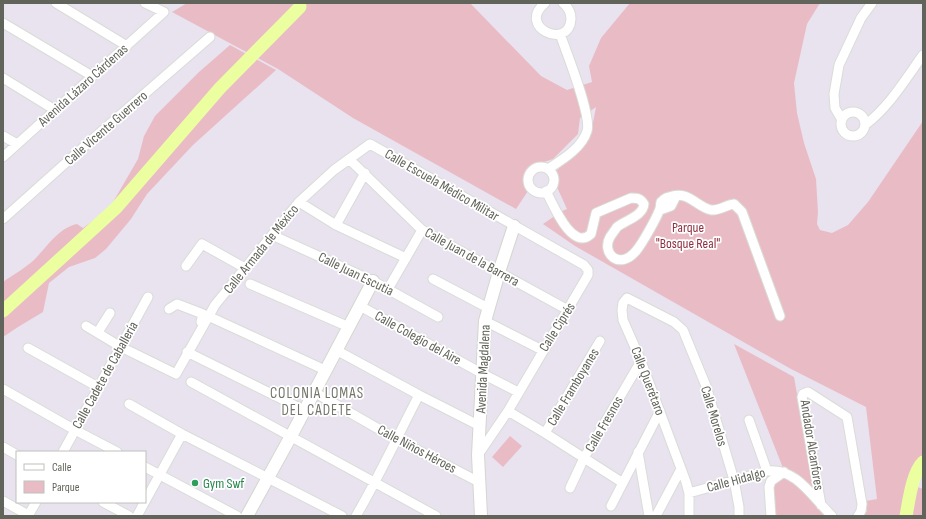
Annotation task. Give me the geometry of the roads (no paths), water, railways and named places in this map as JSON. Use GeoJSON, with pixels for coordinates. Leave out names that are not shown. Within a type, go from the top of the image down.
{"type":"FeatureCollection","features":[{"type":"Feature","properties":{"kind":"main road","name":"Avenida Magdalena"},"geometry":{"type":"LineString","coordinates":[[481,516],[478,455],[485,321],[514,226]]}},
{"type":"Feature","properties":{"kind":"main road"},"geometry":{"type":"LineString","coordinates":[[247,516],[373,281]]}},
{"type":"Feature","properties":{"kind":"street"},"geometry":{"type":"LineString","coordinates":[[56,3],[126,46]]}},
{"type":"Feature","properties":{"kind":"street","name":"Avenida Lázaro Cárdenas"},"geometry":{"type":"LineString","coordinates":[[3,157],[164,12],[145,3]]}},
{"type":"Feature","properties":{"kind":"street"},"geometry":{"type":"LineString","coordinates":[[532,3],[538,14]]}},
{"type":"Feature","properties":{"kind":"street"},"geometry":{"type":"LineString","coordinates":[[545,3],[539,10],[538,24],[545,32],[549,34],[560,34],[568,27],[570,23],[570,12],[564,3]]}},
{"type":"Feature","properties":{"kind":"street"},"geometry":{"type":"LineString","coordinates":[[842,120],[835,108],[834,94],[839,66],[861,18],[872,3]]}},
{"type":"Feature","properties":{"kind":"street"},"geometry":{"type":"LineString","coordinates":[[3,23],[92,76]]}},
{"type":"Feature","properties":{"kind":"street"},"geometry":{"type":"LineString","coordinates":[[548,169],[559,162],[585,137],[589,122],[560,34]]}},
{"type":"Feature","properties":{"kind":"street","name":"Calle Vicente Guerrero"},"geometry":{"type":"LineString","coordinates":[[3,219],[210,38]]}},
{"type":"Feature","properties":{"kind":"street"},"geometry":{"type":"LineString","coordinates":[[865,125],[862,117],[856,113],[847,114],[842,120],[841,127],[842,131],[848,136],[859,135],[864,129],[865,125],[872,120],[891,100],[923,55]]}},
{"type":"Feature","properties":{"kind":"street"},"geometry":{"type":"LineString","coordinates":[[3,78],[55,110]]}},
{"type":"Feature","properties":{"kind":"street"},"geometry":{"type":"LineString","coordinates":[[3,136],[17,144]]}},
{"type":"Feature","properties":{"kind":"street","name":"Calle Armada de México"},"geometry":{"type":"LineString","coordinates":[[121,347],[176,374],[187,352],[215,305],[263,245],[270,232],[299,202],[334,170],[370,144]]}},
{"type":"Feature","properties":{"kind":"street","name":"Calle Escuela Médico Militar"},"geometry":{"type":"LineString","coordinates":[[370,144],[514,226]]}},
{"type":"Feature","properties":{"kind":"street","name":"Calle Juan de la Barrera"},"geometry":{"type":"LineString","coordinates":[[349,159],[422,230],[568,310]]}},
{"type":"Feature","properties":{"kind":"street"},"geometry":{"type":"LineString","coordinates":[[541,167],[548,169],[551,173],[553,181],[550,189],[546,191],[537,192],[530,187],[528,179],[530,172],[534,169],[541,167]]}},
{"type":"Feature","properties":{"kind":"street"},"geometry":{"type":"LineString","coordinates":[[336,225],[365,174]]}},
{"type":"Feature","properties":{"kind":"street"},"geometry":{"type":"LineString","coordinates":[[546,191],[565,226],[578,238],[584,238],[591,234],[596,213],[631,198],[641,200],[644,204],[641,212],[616,228],[609,239],[608,246],[610,253],[619,261],[624,260],[637,250],[660,210],[671,206],[676,196],[686,196],[709,210],[715,210],[729,204],[738,206],[742,212],[780,316]]}},
{"type":"Feature","properties":{"kind":"street"},"geometry":{"type":"LineString","coordinates":[[299,202],[336,225],[406,258]]}},
{"type":"Feature","properties":{"kind":"street","name":"Calle Ciprés"},"geometry":{"type":"LineString","coordinates":[[478,455],[508,411],[542,350],[568,310],[588,275],[588,270],[584,266],[514,226]]}},
{"type":"Feature","properties":{"kind":"street"},"geometry":{"type":"LineString","coordinates":[[388,289],[422,230]]}},
{"type":"Feature","properties":{"kind":"street","name":"Calle Juan Escutia"},"geometry":{"type":"LineString","coordinates":[[270,232],[373,281],[438,317]]}},
{"type":"Feature","properties":{"kind":"street"},"geometry":{"type":"LineString","coordinates":[[186,266],[202,244],[245,268]]}},
{"type":"Feature","properties":{"kind":"street"},"geometry":{"type":"LineString","coordinates":[[433,279],[488,308]]}},
{"type":"Feature","properties":{"kind":"street"},"geometry":{"type":"LineString","coordinates":[[250,284],[349,327]]}},
{"type":"Feature","properties":{"kind":"street","name":"Calle Cadete de Caballería"},"geometry":{"type":"LineString","coordinates":[[63,451],[148,297]]}},
{"type":"Feature","properties":{"kind":"street","name":"Calle Querétaro"},"geometry":{"type":"LineString","coordinates":[[674,322],[628,298],[623,303],[623,320],[641,361],[689,493],[689,516]]}},
{"type":"Feature","properties":{"kind":"street"},"geometry":{"type":"LineString","coordinates":[[169,309],[177,304],[203,314],[202,322],[206,320],[325,370]]}},
{"type":"Feature","properties":{"kind":"street","name":"Calle Colegio del Aire"},"geometry":{"type":"LineString","coordinates":[[360,306],[518,392]]}},
{"type":"Feature","properties":{"kind":"street"},"geometry":{"type":"LineString","coordinates":[[98,332],[110,313]]}},
{"type":"Feature","properties":{"kind":"street"},"geometry":{"type":"LineString","coordinates":[[485,321],[542,350]]}},
{"type":"Feature","properties":{"kind":"street","name":"Calle Morelos"},"geometry":{"type":"LineString","coordinates":[[674,322],[683,330],[706,386],[734,480],[739,507],[739,516]]}},
{"type":"Feature","properties":{"kind":"street"},"geometry":{"type":"LineString","coordinates":[[86,326],[121,347]]}},
{"type":"Feature","properties":{"kind":"street","name":"Calle Framboyanes"},"geometry":{"type":"LineString","coordinates":[[545,433],[600,342]]}},
{"type":"Feature","properties":{"kind":"street"},"geometry":{"type":"LineString","coordinates":[[28,348],[98,387]]}},
{"type":"Feature","properties":{"kind":"street"},"geometry":{"type":"LineString","coordinates":[[336,350],[480,426]]}},
{"type":"Feature","properties":{"kind":"street"},"geometry":{"type":"LineString","coordinates":[[187,352],[304,410]]}},
{"type":"Feature","properties":{"kind":"street","name":"Calle Fresnos"},"geometry":{"type":"LineString","coordinates":[[570,488],[584,458],[641,361]]}},
{"type":"Feature","properties":{"kind":"street"},"geometry":{"type":"LineString","coordinates":[[191,382],[436,516]]}},
{"type":"Feature","properties":{"kind":"street"},"geometry":{"type":"LineString","coordinates":[[3,389],[115,451]]}},
{"type":"Feature","properties":{"kind":"street","name":"Calle Niños Héroes"},"geometry":{"type":"LineString","coordinates":[[314,392],[396,439],[479,482]]}},
{"type":"Feature","properties":{"kind":"street","name":"Andador Alcanfores"},"geometry":{"type":"LineString","coordinates":[[821,506],[802,398],[803,394],[808,392],[847,417],[862,504],[861,511],[858,516]]}},
{"type":"Feature","properties":{"kind":"street"},"geometry":{"type":"LineString","coordinates":[[356,516],[376,482],[419,395]]}},
{"type":"Feature","properties":{"kind":"street"},"geometry":{"type":"LineString","coordinates":[[129,404],[182,434],[342,516]]}},
{"type":"Feature","properties":{"kind":"street"},"geometry":{"type":"LineString","coordinates":[[508,411],[622,483]]}},
{"type":"Feature","properties":{"kind":"street"},"geometry":{"type":"LineString","coordinates":[[611,506],[660,412]]}},
{"type":"Feature","properties":{"kind":"street"},"geometry":{"type":"LineString","coordinates":[[749,420],[767,472]]}},
{"type":"Feature","properties":{"kind":"street"},"geometry":{"type":"LineString","coordinates":[[146,501],[182,434]]}},
{"type":"Feature","properties":{"kind":"street"},"geometry":{"type":"LineString","coordinates":[[3,447],[16,454]]}},
{"type":"Feature","properties":{"kind":"street"},"geometry":{"type":"LineString","coordinates":[[638,452],[649,516]]}},
{"type":"Feature","properties":{"kind":"street"},"geometry":{"type":"LineString","coordinates":[[146,467],[237,516]]}},
{"type":"Feature","properties":{"kind":"street"},"geometry":{"type":"LineString","coordinates":[[656,516],[681,469]]}},
{"type":"Feature","properties":{"kind":"street","name":"Calle Hidalgo"},"geometry":{"type":"LineString","coordinates":[[689,493],[767,472],[778,470],[784,472]]}},
{"type":"Feature","properties":{"kind":"street"},"geometry":{"type":"LineString","coordinates":[[771,516],[769,487],[771,481],[784,472]]}},
{"type":"Feature","properties":{"kind":"street","name":"Andador Alcanfores"},"geometry":{"type":"LineString","coordinates":[[784,472],[797,479],[832,516]]}},
{"type":"Feature","properties":{"kind":"street"},"geometry":{"type":"LineString","coordinates":[[3,501],[29,516],[36,503]]}},
{"type":"Feature","properties":{"kind":"street"},"geometry":{"type":"LineString","coordinates":[[105,503],[129,516]]}},
{"type":"Feature","properties":{"kind":"street"},"geometry":{"type":"LineString","coordinates":[[138,516],[145,503]]}},
{"type":"Feature","properties":{"kind":"waterway"},"geometry":{"type":"LineString","coordinates":[[3,311],[116,208],[220,88],[300,7]]}},
{"type":"Feature","properties":{"kind":"waterway"},"geometry":{"type":"LineString","coordinates":[[906,516],[916,473],[923,462]]}},
{"type":"Feature","properties":{"kind":"place","name":"Gym Swf"},"geometry":{"type":"Point","coordinates":[195,483]}},
{"type":"Feature","properties":{"kind":"district","name":"COLONIA LOMAS DEL CADETE"},"geometry":{"type":"Point","coordinates":[317,402]}},
{"type":"Feature","properties":{"kind":"park label","name":"Parque \"Bosque Real\""},"geometry":{"type":"Point","coordinates":[688,236]}}]}
